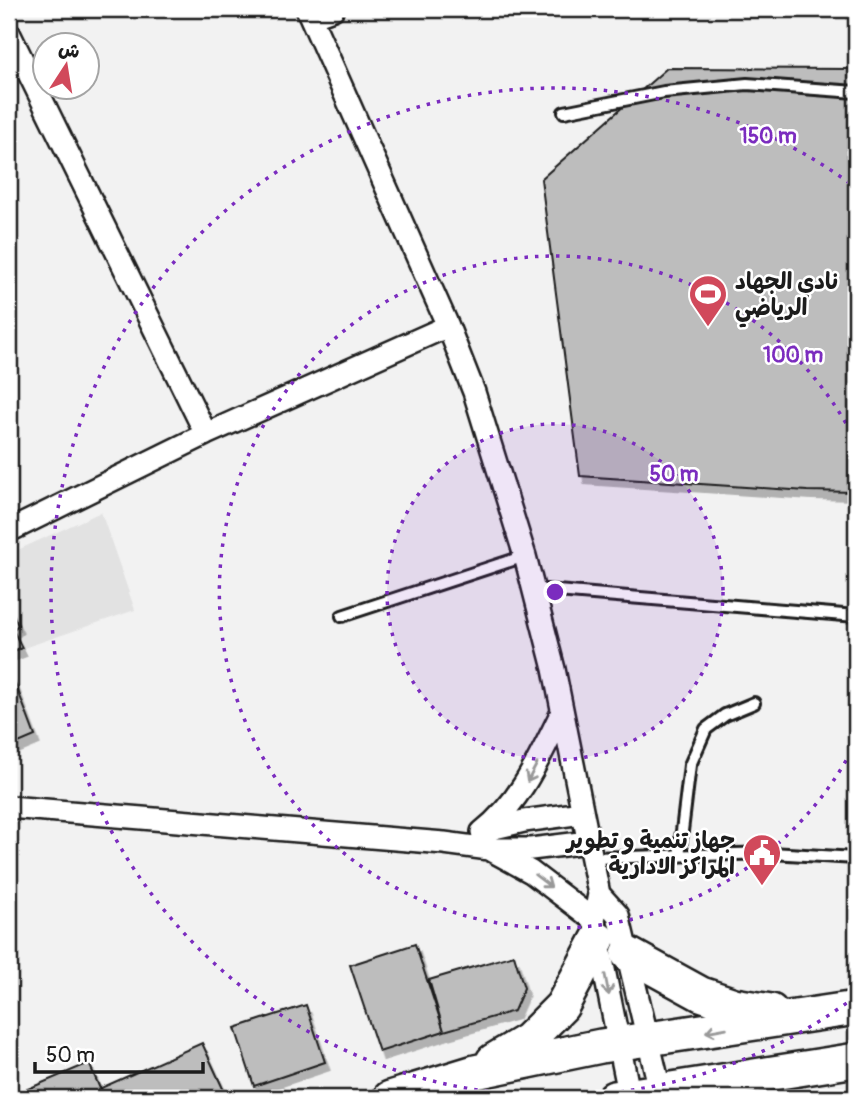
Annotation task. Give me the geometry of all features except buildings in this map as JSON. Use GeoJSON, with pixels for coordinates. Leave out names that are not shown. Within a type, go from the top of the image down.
{"type":"FeatureCollection","features":[{"type":"Feature","properties":{"kind":"main road"},"geometry":{"type":"LineString","coordinates":[[475,1072],[528,1040],[562,1006],[596,930]]}},
{"type":"Feature","properties":{"kind":"main road"},"geometry":{"type":"LineString","coordinates":[[628,954],[701,994],[734,1005],[805,1016]]}},
{"type":"Feature","properties":{"kind":"main road"},"geometry":{"type":"LineString","coordinates":[[390,1098],[475,1072],[633,1041],[856,1009]]}},
{"type":"Feature","properties":{"kind":"main road"},"geometry":{"type":"LineString","coordinates":[[639,1097],[856,1061]]}},
{"type":"Feature","properties":{"kind":"main road"},"geometry":{"type":"LineString","coordinates":[[758,1098],[797,1079],[856,1061]]}},
{"type":"Feature","properties":{"kind":"street"},"geometry":{"type":"LineString","coordinates":[[333,9],[309,13],[448,326],[474,392],[525,556],[562,712],[600,894],[596,930],[633,1041],[639,1097]]}},
{"type":"Feature","properties":{"kind":"street"},"geometry":{"type":"LineString","coordinates":[[9,33],[206,434]]}},
{"type":"Feature","properties":{"kind":"street"},"geometry":{"type":"LineString","coordinates":[[9,531],[206,434],[448,326]]}},
{"type":"Feature","properties":{"kind":"street"},"geometry":{"type":"LineString","coordinates":[[485,840],[529,779],[562,712]]}},
{"type":"Feature","properties":{"kind":"street"},"geometry":{"type":"LineString","coordinates":[[9,807],[444,843],[485,840],[531,849],[590,850]]}},
{"type":"Feature","properties":{"kind":"street"},"geometry":{"type":"LineString","coordinates":[[485,840],[524,821],[582,813]]}},
{"type":"Feature","properties":{"kind":"street"},"geometry":{"type":"LineString","coordinates":[[485,840],[531,872],[596,930]]}},
{"type":"Feature","properties":{"kind":"street"},"geometry":{"type":"LineString","coordinates":[[600,894],[618,915],[628,954],[639,1097]]}},
{"type":"Feature","properties":{"kind":"lane"},"geometry":{"type":"LineString","coordinates":[[564,112],[664,92],[747,84],[856,92]]}},
{"type":"Feature","properties":{"kind":"lane"},"geometry":{"type":"LineString","coordinates":[[342,616],[525,556]]}},
{"type":"Feature","properties":{"kind":"lane"},"geometry":{"type":"LineString","coordinates":[[533,589],[856,616]]}},
{"type":"Feature","properties":{"kind":"lane"},"geometry":{"type":"LineString","coordinates":[[679,856],[690,765],[706,729],[725,715],[754,703]]}},
{"type":"Feature","properties":{"kind":"lane"},"geometry":{"type":"LineString","coordinates":[[590,850],[679,856],[771,853],[856,858]]}},
{"type":"Feature","properties":{"kind":"shaded area"},"geometry":{"type":"Polygon","coordinates":[[[101,512],[135,610],[9,653],[9,554],[101,512]]]}},
{"type":"Feature","properties":{"kind":"place","name":"نادي الجهاد الرياضي"},"geometry":{"type":"Point","coordinates":[708,328]}},
{"type":"Feature","properties":{"kind":"place","name":"جهاز تنمية و تطوير المراكز الادارية"},"geometry":{"type":"Point","coordinates":[762,887]}}]}
